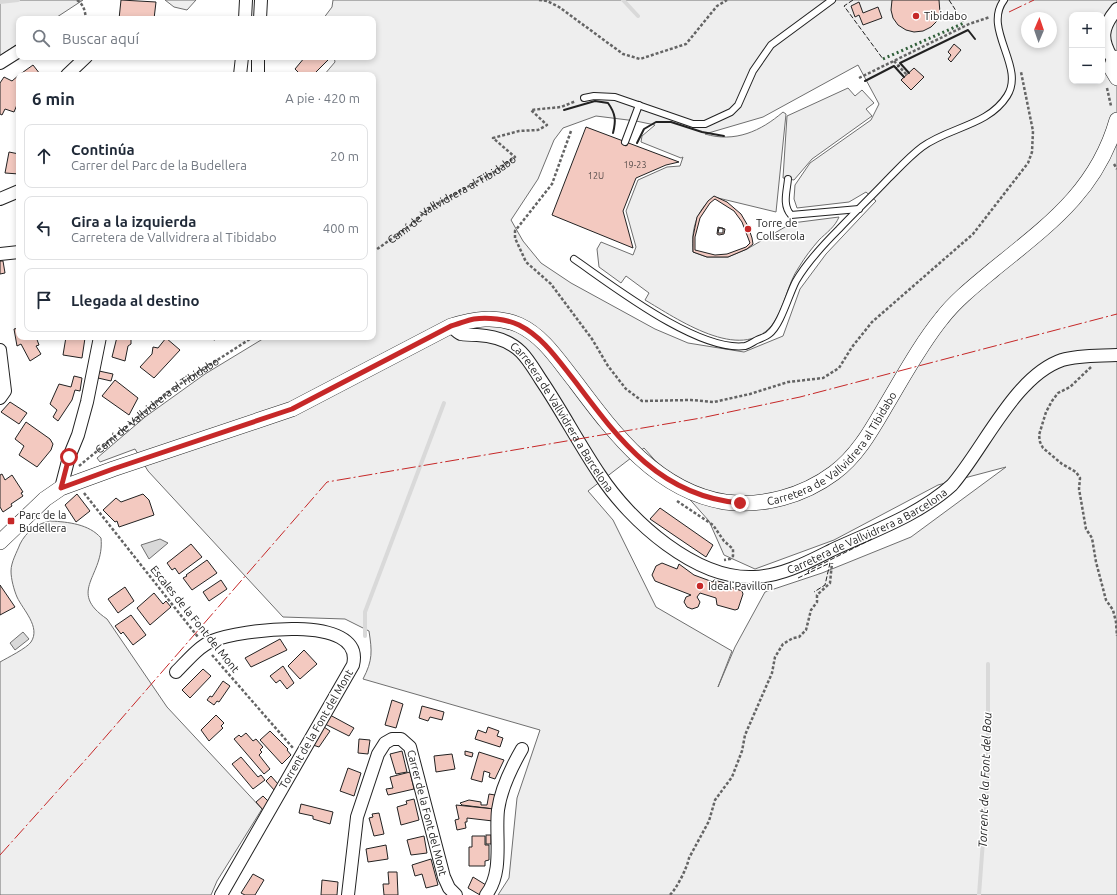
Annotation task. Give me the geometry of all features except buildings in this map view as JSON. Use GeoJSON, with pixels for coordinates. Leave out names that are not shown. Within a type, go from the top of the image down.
{"type":"FeatureCollection","features":[{"type":"Feature","properties":{"kind":"street"},"geometry":{"type":"LineString","coordinates":[[245,16],[246,0]]}},
{"type":"Feature","properties":{"kind":"street"},"geometry":{"type":"LineString","coordinates":[[260,16],[261,0]]}},
{"type":"Feature","properties":{"kind":"street"},"geometry":{"type":"LineString","coordinates":[[1117,9],[1108,22],[1104,37],[1108,52],[1115,59],[1112,72],[1117,78]]}},
{"type":"Feature","properties":{"kind":"street"},"geometry":{"type":"LineString","coordinates":[[0,63],[16,53]]}},
{"type":"Feature","properties":{"kind":"street"},"geometry":{"type":"LineString","coordinates":[[70,72],[83,60]]}},
{"type":"Feature","properties":{"kind":"street"},"geometry":{"type":"LineString","coordinates":[[240,72],[242,60]]}},
{"type":"Feature","properties":{"kind":"street"},"geometry":{"type":"LineString","coordinates":[[258,60],[258,72]]}},
{"type":"Feature","properties":{"kind":"street","name":"Carretera de Vallvidrera al Tibidabo"},"geometry":{"type":"LineString","coordinates":[[0,542],[63,483],[113,469],[292,409],[451,326],[474,319],[497,319],[517,324],[535,335],[554,355],[623,443],[656,472],[683,488],[707,498],[740,503],[764,502],[787,496],[823,480],[834,473],[853,456],[867,437],[914,359],[943,316],[962,296],[1055,219],[1077,197],[1101,160],[1117,120]]}},
{"type":"Feature","properties":{"kind":"street"},"geometry":{"type":"LineString","coordinates":[[0,199],[16,192]]}},
{"type":"Feature","properties":{"kind":"street"},"geometry":{"type":"LineString","coordinates":[[0,254],[16,252]]}},
{"type":"Feature","properties":{"kind":"street","name":"Carretera de Vallvidrera a Barcelona"},"geometry":{"type":"LineString","coordinates":[[451,326],[461,334],[486,336],[504,340],[520,352],[552,396],[601,476],[630,514],[660,540],[681,554],[708,567],[741,577],[755,577],[783,571],[821,556],[912,513],[938,497],[952,485],[1019,393],[1038,373],[1064,360],[1117,355]]}},
{"type":"Feature","properties":{"kind":"street"},"geometry":{"type":"LineString","coordinates":[[63,483],[87,402],[99,340]]}},
{"type":"Feature","properties":{"kind":"street"},"geometry":{"type":"LineString","coordinates":[[0,350],[4,391],[0,398]]}},
{"type":"Feature","properties":{"kind":"street","name":"Torrent de la Font del Mont"},"geometry":{"type":"LineString","coordinates":[[176,672],[204,645],[228,636],[288,630],[329,633],[341,637],[349,643],[354,654],[353,665],[221,895]]}},
{"type":"Feature","properties":{"kind":"street","name":"Carrer de la Font del Mont"},"geometry":{"type":"LineString","coordinates":[[348,895],[354,834],[361,802],[378,754],[385,743],[397,738],[405,741],[410,747],[444,877],[449,888],[456,895]]}},
{"type":"Feature","properties":{"kind":"street"},"geometry":{"type":"LineString","coordinates":[[486,895],[492,884],[496,870],[498,811],[502,792],[510,770],[522,749]]}},
{"type":"Feature","properties":{"kind":"lane"},"geometry":{"type":"LineString","coordinates":[[584,98],[594,96],[615,97],[693,124],[705,124],[731,112],[738,105],[753,71],[771,45],[832,0]]}},
{"type":"Feature","properties":{"kind":"lane"},"geometry":{"type":"LineString","coordinates":[[574,259],[683,330],[721,344],[746,346],[770,334],[785,308],[796,281],[810,261],[859,209],[921,147],[984,118],[997,108],[1010,91],[1012,79],[1001,37],[998,14],[1004,0]]}},
{"type":"Feature","properties":{"kind":"lane"},"geometry":{"type":"LineString","coordinates":[[625,142],[639,105]]}},
{"type":"Feature","properties":{"kind":"lane"},"geometry":{"type":"LineString","coordinates":[[788,179],[785,200],[786,209],[791,215],[859,209]]}},
{"type":"Feature","properties":{"kind":"path"},"geometry":{"type":"LineString","coordinates":[[77,0],[82,3],[86,16]]}},
{"type":"Feature","properties":{"kind":"path"},"geometry":{"type":"LineString","coordinates":[[540,0],[547,1],[559,7],[623,54],[640,59],[686,44],[717,6],[727,0]]}},
{"type":"Feature","properties":{"kind":"path"},"geometry":{"type":"LineString","coordinates":[[860,78],[969,24],[998,14]]}},
{"type":"Feature","properties":{"kind":"path"},"geometry":{"type":"LineString","coordinates":[[894,61],[907,75]]}},
{"type":"Feature","properties":{"kind":"path"},"geometry":{"type":"LineString","coordinates":[[570,131],[552,184],[516,231],[515,238],[526,262],[551,284],[592,339],[608,366],[626,389],[636,398],[644,401],[668,400],[714,402],[750,394],[788,382],[823,378],[839,368],[852,347],[872,322],[973,234],[1031,158],[1033,131],[1023,76],[1019,65],[1010,68]]}},
{"type":"Feature","properties":{"kind":"path","name":"Camí de Vallvidrera al Tibidabo"},"geometry":{"type":"LineString","coordinates":[[376,250],[411,225],[428,209],[496,171],[515,157],[493,138],[519,131],[538,130],[547,125],[531,110],[561,107],[584,98]]}},
{"type":"Feature","properties":{"kind":"path","name":"Camí de Vallvidrera al Tibidabo"},"geometry":{"type":"LineString","coordinates":[[63,483],[180,383],[248,340]]}},
{"type":"Feature","properties":{"kind":"path"},"geometry":{"type":"LineString","coordinates":[[1097,356],[1098,361],[1080,379],[1070,387],[1058,393],[1052,401],[1046,412],[1039,435],[1043,448],[1062,464],[1076,472],[1080,478],[1079,489],[1086,529],[1092,538],[1099,574],[1106,600],[1114,616],[1117,636]]}},
{"type":"Feature","properties":{"kind":"path","name":"Escales de la Font del Mont"},"geometry":{"type":"LineString","coordinates":[[81,489],[204,645],[300,756]]}},
{"type":"Feature","properties":{"kind":"path"},"geometry":{"type":"LineString","coordinates":[[674,499],[714,525],[724,541],[733,549],[734,554],[730,559],[712,560],[708,567]]}},
{"type":"Feature","properties":{"kind":"path"},"geometry":{"type":"LineString","coordinates":[[670,895],[675,890],[676,884],[688,865],[689,858],[709,821],[715,800],[732,777],[742,751],[745,735],[772,673],[775,657],[783,644],[793,638],[799,637],[806,630],[811,610],[816,602],[817,595],[830,583],[831,559]]}},
{"type":"Feature","properties":{"kind":"shaded area"},"geometry":{"type":"Polygon","coordinates":[[[0,0],[83,0],[59,16],[16,16],[16,45],[0,56],[0,0]]]}},
{"type":"Feature","properties":{"kind":"shaded area"},"geometry":{"type":"Polygon","coordinates":[[[165,0],[196,0],[187,10],[174,7],[165,0]]]}},
{"type":"Feature","properties":{"kind":"shaded area"},"geometry":{"type":"Polygon","coordinates":[[[333,0],[1117,0],[1117,895],[498,895],[509,878],[517,798],[540,730],[363,679],[369,666],[371,655],[369,631],[345,619],[283,617],[148,471],[135,449],[100,462],[97,458],[145,417],[205,374],[261,340],[376,340],[376,72],[327,72],[335,62],[335,60],[376,60],[376,16],[325,16],[332,7],[333,0]],[[858,65],[763,117],[705,134],[727,137],[747,134],[766,125],[783,112],[786,114],[776,212],[714,197],[703,208],[696,221],[693,236],[693,252],[707,257],[728,257],[747,249],[792,223],[839,217],[833,227],[811,249],[795,274],[780,311],[772,325],[759,336],[743,340],[726,339],[708,334],[645,300],[649,293],[626,276],[621,283],[599,267],[597,249],[601,242],[633,255],[636,247],[626,211],[638,180],[667,167],[680,166],[683,157],[681,158],[641,142],[642,136],[655,125],[596,116],[563,128],[554,140],[538,179],[511,220],[523,241],[541,263],[571,283],[655,329],[688,343],[744,352],[783,336],[800,289],[826,254],[876,201],[866,192],[849,202],[797,208],[794,199],[795,185],[810,163],[871,120],[879,104],[858,65]],[[644,448],[588,491],[613,520],[656,607],[732,651],[718,687],[735,647],[765,592],[822,573],[911,537],[1006,467],[938,485],[834,540],[755,569],[724,555],[709,521],[644,448]]]}},
{"type":"Feature","properties":{"kind":"shaded area"},"geometry":{"type":"Polygon","coordinates":[[[848,88],[855,96],[862,90],[874,103],[866,109],[872,116],[812,159],[794,180],[783,178],[787,116],[848,88]]]}},
{"type":"Feature","properties":{"kind":"shaded area"},"geometry":{"type":"Polygon","coordinates":[[[51,521],[71,523],[84,527],[96,533],[101,538],[101,551],[88,591],[89,600],[95,609],[107,619],[167,707],[262,809],[217,881],[211,895],[0,895],[0,662],[29,644],[34,636],[33,625],[16,594],[12,581],[11,568],[20,544],[25,536],[37,526],[51,521]]]}},
{"type":"Feature","properties":{"kind":"shaded area"},"geometry":{"type":"Polygon","coordinates":[[[160,539],[168,543],[149,559],[141,545],[160,539]]]}},
{"type":"Feature","properties":{"kind":"shaded area"},"geometry":{"type":"Polygon","coordinates":[[[23,632],[29,639],[15,650],[10,643],[23,632]]]}},
{"type":"Feature","properties":{"kind":"waterway"},"geometry":{"type":"LineString","coordinates":[[0,2],[18,0]]}},
{"type":"Feature","properties":{"kind":"waterway"},"geometry":{"type":"LineString","coordinates":[[623,0],[638,16]]}},
{"type":"Feature","properties":{"kind":"waterway"},"geometry":{"type":"LineString","coordinates":[[365,636],[365,612],[444,403]]}},
{"type":"Feature","properties":{"kind":"waterway","name":"Torrent de la Font del Bou"},"geometry":{"type":"LineString","coordinates":[[979,895],[988,773],[988,664]]}},
{"type":"Feature","properties":{"kind":"hedge"},"geometry":{"type":"LineString","coordinates":[[883,59],[964,23]]}},
{"type":"Feature","properties":{"kind":"fence"},"geometry":{"type":"LineString","coordinates":[[853,0],[844,6],[883,59]]}},
{"type":"Feature","properties":{"kind":"fence"},"geometry":{"type":"LineString","coordinates":[[949,0],[964,23]]}},
{"type":"Feature","properties":{"kind":"fence"},"geometry":{"type":"LineString","coordinates":[[896,68],[901,64]]}},
{"type":"Feature","properties":{"kind":"fence"},"geometry":{"type":"LineString","coordinates":[[809,574],[808,571],[872,539]]}},
{"type":"Feature","properties":{"kind":"fence"},"geometry":{"type":"LineString","coordinates":[[798,578],[830,563],[825,585],[814,592]]}},
{"type":"Feature","properties":{"kind":"wall"},"geometry":{"type":"LineString","coordinates":[[909,73],[900,63],[968,30],[975,39]]}},
{"type":"Feature","properties":{"kind":"wall"},"geometry":{"type":"LineString","coordinates":[[865,81],[894,66],[904,77]]}},
{"type":"Feature","properties":{"kind":"wall"},"geometry":{"type":"LineString","coordinates":[[564,110],[595,101],[608,103],[615,118],[613,133]]}},
{"type":"Feature","properties":{"kind":"wall"},"geometry":{"type":"LineString","coordinates":[[637,143],[644,129],[656,122],[671,122],[702,132],[724,136]]}},
{"type":"Feature","properties":{"kind":"power"},"geometry":{"type":"LineString","coordinates":[[1009,12],[1034,0]]}},
{"type":"Feature","properties":{"kind":"power"},"geometry":{"type":"LineString","coordinates":[[0,855],[88,757],[327,482],[701,418],[800,397],[1117,314]]}},
{"type":"Feature","properties":{"kind":"place","name":"Tibidabo"},"geometry":{"type":"Point","coordinates":[916,16]}},
{"type":"Feature","properties":{"kind":"place","name":"Torre de Collserola"},"geometry":{"type":"Point","coordinates":[748,229]}},
{"type":"Feature","properties":{"kind":"place","name":"Parc de la Budellera"},"geometry":{"type":"Point","coordinates":[11,521]}},
{"type":"Feature","properties":{"kind":"place","name":"Ideal Pavillon"},"geometry":{"type":"Point","coordinates":[700,586]}},
{"type":"Feature","properties":{"kind":"route"},"geometry":{"type":"LineString","coordinates":[[69,457],[61,488],[292,409],[451,326],[474,319],[497,319],[517,324],[535,335],[554,355],[623,443],[656,472],[669,481],[695,494],[724,502],[740,503]]}}]}
